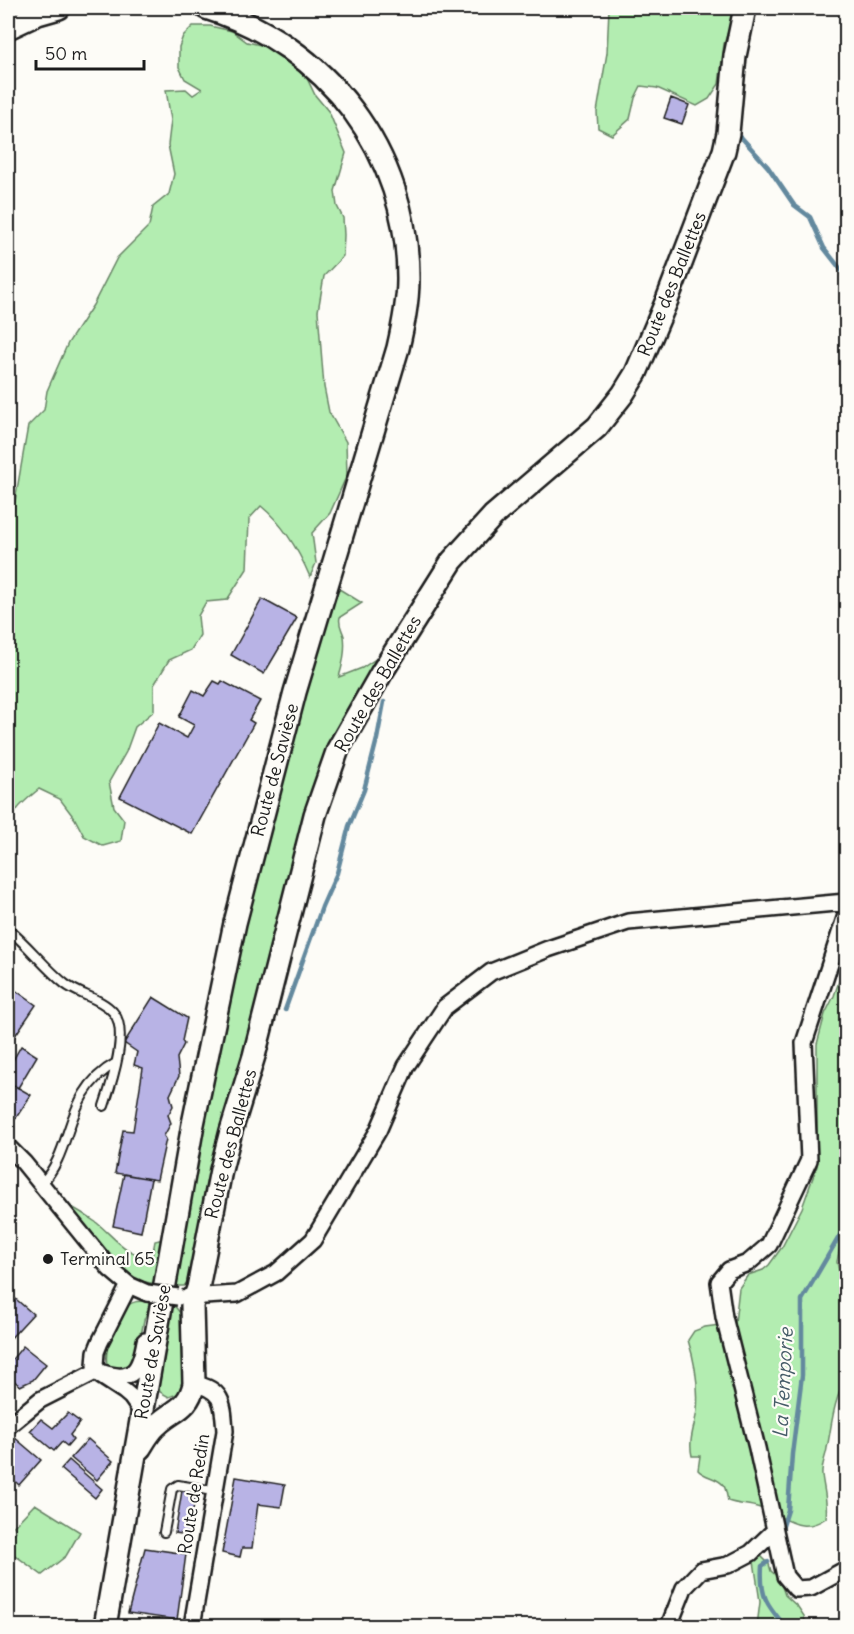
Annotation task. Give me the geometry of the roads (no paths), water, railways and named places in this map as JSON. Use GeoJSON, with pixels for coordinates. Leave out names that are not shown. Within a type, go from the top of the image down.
{"type":"FeatureCollection","features":[{"type":"Feature","properties":{"kind":"street"},"geometry":{"type":"LineString","coordinates":[[8,28],[38,14],[59,8]]}},
{"type":"Feature","properties":{"kind":"street","name":"Route de Savièse"},"geometry":{"type":"LineString","coordinates":[[105,1626],[159,1313],[235,923],[296,692],[398,348],[405,314],[408,281],[403,228],[389,176],[362,123],[344,97],[307,60],[284,43],[234,18],[206,8]]}},
{"type":"Feature","properties":{"kind":"street","name":"Route des Ballettes"},"geometry":{"type":"LineString","coordinates":[[194,1384],[192,1305],[187,1297],[231,1131],[254,1056],[315,814],[338,749],[376,682],[452,561],[493,516],[597,427],[636,373],[716,177],[724,151],[728,133],[735,56],[745,8]]}},
{"type":"Feature","properties":{"kind":"street"},"geometry":{"type":"LineString","coordinates":[[8,1147],[24,1163],[102,1259],[129,1285],[147,1293],[187,1297],[237,1294],[276,1273],[313,1240],[378,1131],[406,1066],[445,1007],[491,972],[548,949],[628,922],[846,902]]}},
{"type":"Feature","properties":{"kind":"street"},"geometry":{"type":"LineString","coordinates":[[846,915],[804,1043],[809,1160],[769,1245],[748,1263],[729,1270],[719,1282],[724,1317],[785,1576],[796,1589],[811,1588],[846,1569]]}},
{"type":"Feature","properties":{"kind":"street"},"geometry":{"type":"LineString","coordinates":[[129,1285],[96,1352],[95,1365],[107,1381],[124,1390],[143,1414]]}},
{"type":"Feature","properties":{"kind":"street"},"geometry":{"type":"LineString","coordinates":[[8,1426],[40,1400],[98,1371],[121,1377],[129,1375],[140,1362],[146,1338],[159,1313]]}},
{"type":"Feature","properties":{"kind":"street"},"geometry":{"type":"LineString","coordinates":[[148,1384],[161,1399],[173,1402],[180,1399],[194,1384]]}},
{"type":"Feature","properties":{"kind":"street"},"geometry":{"type":"LineString","coordinates":[[136,1454],[158,1424],[182,1408],[188,1401],[194,1384]]}},
{"type":"Feature","properties":{"kind":"street","name":"Route de Redin"},"geometry":{"type":"LineString","coordinates":[[192,1626],[225,1431],[223,1403],[216,1393],[206,1386],[194,1384]]}},
{"type":"Feature","properties":{"kind":"street"},"geometry":{"type":"LineString","coordinates":[[669,1626],[684,1588],[701,1570],[728,1565],[751,1554],[774,1532]]}},
{"type":"Feature","properties":{"kind":"lane"},"geometry":{"type":"LineString","coordinates":[[8,929],[65,984],[114,1012],[120,1031],[116,1064],[104,1106]]}},
{"type":"Feature","properties":{"kind":"lane"},"geometry":{"type":"LineString","coordinates":[[41,1184],[50,1175],[74,1112],[83,1095],[106,1069],[116,1064]]}},
{"type":"Feature","properties":{"kind":"lane"},"geometry":{"type":"LineString","coordinates":[[164,1532],[172,1489],[178,1485],[214,1491]]}},
{"type":"Feature","properties":{"kind":"waterway","name":"La Temporie"},"geometry":{"type":"LineString","coordinates":[[741,137],[768,167],[794,205],[810,217],[824,248],[846,276]]}},
{"type":"Feature","properties":{"kind":"waterway"},"geometry":{"type":"LineString","coordinates":[[285,1010],[322,907],[337,873],[349,826],[364,790],[384,702]]}},
{"type":"Feature","properties":{"kind":"waterway","name":"La Temporie"},"geometry":{"type":"LineString","coordinates":[[781,1532],[788,1510],[802,1375],[802,1300],[846,1225]]}},
{"type":"Feature","properties":{"kind":"waterway","name":"La Temporie"},"geometry":{"type":"LineString","coordinates":[[768,1562],[762,1566],[763,1592],[773,1612],[785,1626]]}},
{"type":"Feature","properties":{"kind":"place","name":"Terminal 65"},"geometry":{"type":"Point","coordinates":[48,1259]}}]}
